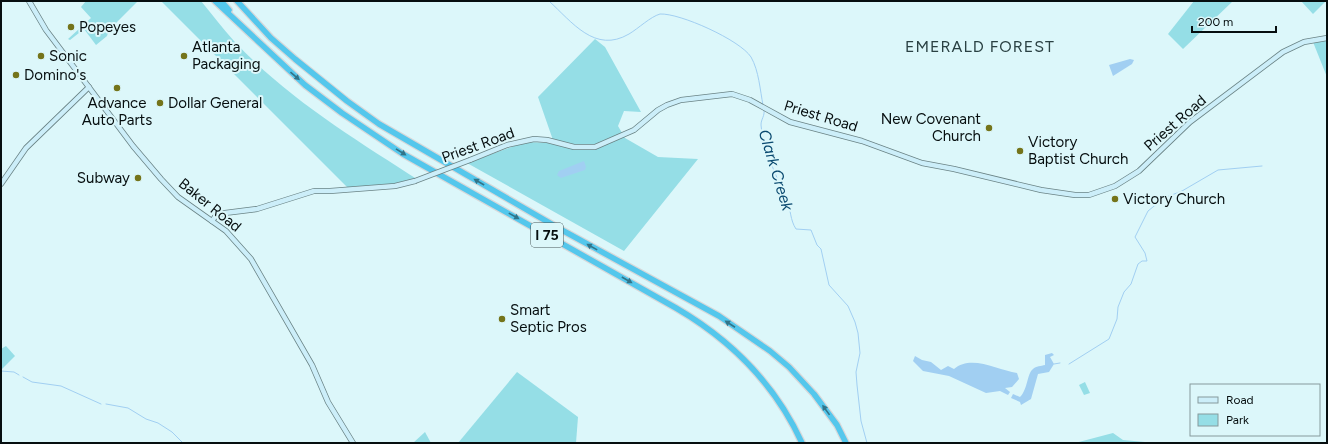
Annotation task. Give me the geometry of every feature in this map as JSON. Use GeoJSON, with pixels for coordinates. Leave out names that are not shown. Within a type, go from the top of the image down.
{"type":"FeatureCollection","features":[{"type":"Feature","properties":{"kind":"highway"},"geometry":{"type":"LineString","coordinates":[[215,1],[266,50]]}},
{"type":"Feature","properties":{"kind":"highway","name":"I 75"},"geometry":{"type":"LineString","coordinates":[[221,1],[266,50],[325,100],[403,154],[676,308],[712,331],[742,356],[768,385],[787,413],[802,443]]}},
{"type":"Feature","properties":{"kind":"highway","name":"I 75"},"geometry":{"type":"LineString","coordinates":[[238,1],[271,38],[327,86],[390,131],[560,230],[719,316],[770,351],[789,367],[814,394],[837,425],[846,443]]}},
{"type":"Feature","properties":{"kind":"highway"},"geometry":{"type":"LineString","coordinates":[[242,1],[271,38]]}},
{"type":"Feature","properties":{"kind":"street","name":"Baker Road"},"geometry":{"type":"LineString","coordinates":[[29,1],[46,30],[133,146],[169,189],[235,239],[251,259],[312,366],[328,402],[353,443]]}},
{"type":"Feature","properties":{"kind":"street","name":"Priest Road"},"geometry":{"type":"LineString","coordinates":[[212,221],[218,214],[257,209],[314,191],[395,186],[415,181],[507,145],[534,139],[547,140],[574,147],[595,147],[634,130],[664,106],[681,100],[732,94],[744,98],[790,122],[862,141],[922,163],[954,169],[1041,190],[1075,195],[1089,194],[1115,186],[1139,171],[1190,122],[1283,52],[1304,42],[1327,38]]}},
{"type":"Feature","properties":{"kind":"street"},"geometry":{"type":"LineString","coordinates":[[1,184],[26,148],[89,87]]}},
{"type":"Feature","properties":{"kind":"green space"},"geometry":{"type":"Polygon","coordinates":[[[86,1],[138,1],[109,30],[107,36],[96,45],[84,29],[70,40],[68,39],[91,18],[81,7],[86,1]]]}},
{"type":"Feature","properties":{"kind":"green space"},"geometry":{"type":"Polygon","coordinates":[[[161,1],[201,1],[234,41],[276,81],[322,117],[420,181],[351,191],[161,1]]]}},
{"type":"Feature","properties":{"kind":"green space"},"geometry":{"type":"Polygon","coordinates":[[[1194,1],[1233,1],[1183,49],[1168,34],[1194,1]]]}},
{"type":"Feature","properties":{"kind":"green space"},"geometry":{"type":"Polygon","coordinates":[[[1301,1],[1326,1],[1313,14],[1301,1]]]}},
{"type":"Feature","properties":{"kind":"green space"},"geometry":{"type":"Polygon","coordinates":[[[595,39],[605,47],[641,112],[624,111],[618,126],[625,138],[658,157],[698,159],[624,251],[467,163],[525,142],[554,143],[538,97],[595,39]]]}},
{"type":"Feature","properties":{"kind":"green space"},"geometry":{"type":"Polygon","coordinates":[[[1327,39],[1327,77],[1313,42],[1327,39]]]}},
{"type":"Feature","properties":{"kind":"green space"},"geometry":{"type":"Polygon","coordinates":[[[6,346],[15,356],[1,370],[1,349],[6,346]]]}},
{"type":"Feature","properties":{"kind":"green space"},"geometry":{"type":"Polygon","coordinates":[[[517,372],[578,417],[576,443],[458,443],[517,372]]]}},
{"type":"Feature","properties":{"kind":"green space"},"geometry":{"type":"Polygon","coordinates":[[[1085,382],[1090,393],[1084,395],[1079,385],[1085,382]]]}},
{"type":"Feature","properties":{"kind":"green space"},"geometry":{"type":"Polygon","coordinates":[[[425,432],[431,443],[413,443],[425,432]]]}},
{"type":"Feature","properties":{"kind":"green space"},"geometry":{"type":"Polygon","coordinates":[[[1113,433],[1123,440],[1156,443],[1075,443],[1113,433]]]}},
{"type":"Feature","properties":{"kind":"shaded area"},"geometry":{"type":"Polygon","coordinates":[[[1130,59],[1134,60],[1132,64],[1113,76],[1109,65],[1130,59]]]}},
{"type":"Feature","properties":{"kind":"shaded area"},"geometry":{"type":"Polygon","coordinates":[[[584,161],[586,167],[585,170],[561,178],[557,175],[559,171],[584,161]]]}},
{"type":"Feature","properties":{"kind":"shaded area"},"geometry":{"type":"Polygon","coordinates":[[[1052,353],[1054,355],[1050,357],[1054,364],[1049,372],[1038,374],[1031,399],[1021,405],[1020,402],[1011,398],[1013,394],[1020,397],[1023,394],[1031,371],[1036,367],[1045,365],[1045,355],[1052,353]]]}},
{"type":"Feature","properties":{"kind":"shaded area"},"geometry":{"type":"Polygon","coordinates":[[[915,356],[922,360],[931,362],[941,370],[948,366],[954,369],[968,363],[985,364],[1017,373],[1019,379],[1012,387],[1005,388],[1010,392],[1008,395],[1000,391],[986,393],[949,376],[923,371],[913,361],[915,356]]]}},
{"type":"Feature","properties":{"kind":"waterway","name":"Clark Creek"},"geometry":{"type":"LineString","coordinates":[[549,1],[575,26],[585,33],[595,38],[605,40],[617,39],[629,34],[648,20],[660,14],[681,18],[709,29],[735,43],[745,50],[751,57],[758,74],[763,105]]}},
{"type":"Feature","properties":{"kind":"waterway","name":"Clark Creek"},"geometry":{"type":"LineString","coordinates":[[764,110],[761,125],[764,143],[787,200],[794,226],[796,229],[811,230],[817,245],[821,249],[829,285],[848,306],[855,322],[858,333],[860,353],[856,372],[857,385],[861,421],[867,443]]}},
{"type":"Feature","properties":{"kind":"waterway"},"geometry":{"type":"LineString","coordinates":[[1069,364],[1109,339],[1117,319],[1118,307],[1124,292],[1131,284],[1138,264],[1142,261],[1147,261],[1145,253],[1135,237],[1148,211],[1164,198],[1182,191],[1218,170],[1262,166]]}},
{"type":"Feature","properties":{"kind":"waterway"},"geometry":{"type":"LineString","coordinates":[[1054,364],[1060,363]]}},
{"type":"Feature","properties":{"kind":"waterway"},"geometry":{"type":"LineString","coordinates":[[1,371],[14,372],[19,375]]}},
{"type":"Feature","properties":{"kind":"waterway"},"geometry":{"type":"LineString","coordinates":[[23,377],[32,382],[61,386],[101,404]]}},
{"type":"Feature","properties":{"kind":"waterway"},"geometry":{"type":"LineString","coordinates":[[106,404],[128,408],[146,419],[158,423],[172,432],[183,443]]}},
{"type":"Feature","properties":{"kind":"place","name":"Popeyes"},"geometry":{"type":"Point","coordinates":[71,27]}},
{"type":"Feature","properties":{"kind":"place","name":"Sonic"},"geometry":{"type":"Point","coordinates":[41,56]}},
{"type":"Feature","properties":{"kind":"place","name":"Atlanta Packaging"},"geometry":{"type":"Point","coordinates":[184,56]}},
{"type":"Feature","properties":{"kind":"place","name":"Domino's"},"geometry":{"type":"Point","coordinates":[16,75]}},
{"type":"Feature","properties":{"kind":"place","name":"Advance Auto Parts"},"geometry":{"type":"Point","coordinates":[117,88]}},
{"type":"Feature","properties":{"kind":"place","name":"Dollar General"},"geometry":{"type":"Point","coordinates":[160,103]}},
{"type":"Feature","properties":{"kind":"place","name":"New Covenant Church"},"geometry":{"type":"Point","coordinates":[989,128]}},
{"type":"Feature","properties":{"kind":"place","name":"Victory Baptist Church"},"geometry":{"type":"Point","coordinates":[1020,151]}},
{"type":"Feature","properties":{"kind":"place","name":"Subway"},"geometry":{"type":"Point","coordinates":[138,178]}},
{"type":"Feature","properties":{"kind":"place","name":"Victory Church"},"geometry":{"type":"Point","coordinates":[1115,199]}},
{"type":"Feature","properties":{"kind":"place","name":"Smart Septic Pros"},"geometry":{"type":"Point","coordinates":[502,319]}},
{"type":"Feature","properties":{"kind":"district","name":"EMERALD FOREST"},"geometry":{"type":"Point","coordinates":[980,46]}}]}
